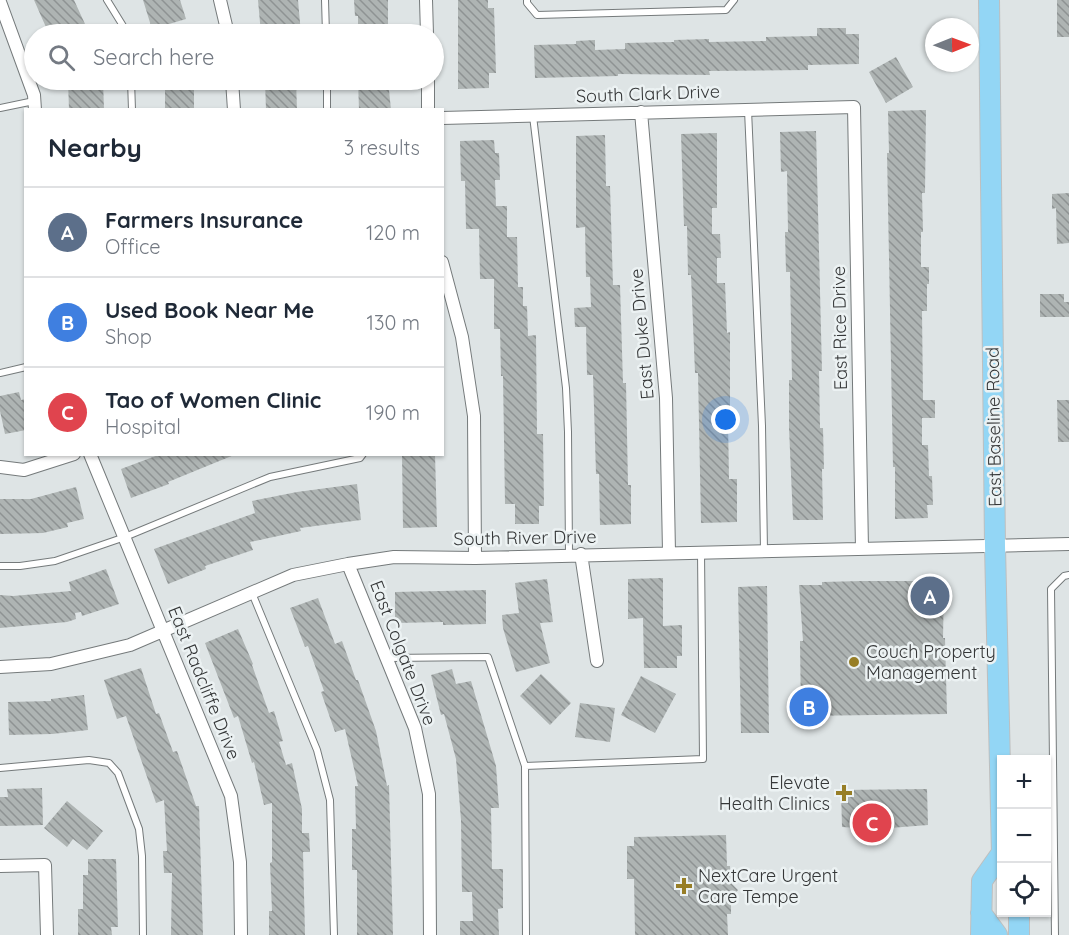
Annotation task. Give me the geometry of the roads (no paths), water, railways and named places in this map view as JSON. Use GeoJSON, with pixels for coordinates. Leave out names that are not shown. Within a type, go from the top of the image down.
{"type":"FeatureCollection","features":[{"type":"Feature","properties":{"kind":"main road","name":"East Baseline Road"},"geometry":{"type":"LineString","coordinates":[[990,0],[995,546],[1000,809]]}},
{"type":"Feature","properties":{"kind":"main road","name":"East Baseline Road"},"geometry":{"type":"LineString","coordinates":[[981,935],[982,881],[997,860]]}},
{"type":"Feature","properties":{"kind":"main road"},"geometry":{"type":"LineString","coordinates":[[981,913],[997,935]]}},
{"type":"Feature","properties":{"kind":"main road"},"geometry":{"type":"LineString","coordinates":[[1019,917],[1019,935]]}},
{"type":"Feature","properties":{"kind":"street"},"geometry":{"type":"LineString","coordinates":[[219,0],[225,24]]}},
{"type":"Feature","properties":{"kind":"street"},"geometry":{"type":"LineString","coordinates":[[426,0],[427,24]]}},
{"type":"Feature","properties":{"kind":"street"},"geometry":{"type":"LineString","coordinates":[[0,2],[24,75]]}},
{"type":"Feature","properties":{"kind":"street"},"geometry":{"type":"LineString","coordinates":[[29,90],[34,105]]}},
{"type":"Feature","properties":{"kind":"street"},"geometry":{"type":"LineString","coordinates":[[233,90],[234,108]]}},
{"type":"Feature","properties":{"kind":"street"},"geometry":{"type":"LineString","coordinates":[[428,90],[428,108]]}},
{"type":"Feature","properties":{"kind":"street","name":"South Clark Drive"},"geometry":{"type":"LineString","coordinates":[[444,118],[854,107]]}},
{"type":"Feature","properties":{"kind":"street","name":"East Rice Drive"},"geometry":{"type":"LineString","coordinates":[[854,107],[862,549]]}},
{"type":"Feature","properties":{"kind":"street","name":"East Duke Drive"},"geometry":{"type":"LineString","coordinates":[[641,112],[666,398],[669,552]]}},
{"type":"Feature","properties":{"kind":"street"},"geometry":{"type":"LineString","coordinates":[[444,270],[462,337],[474,416],[475,558]]}},
{"type":"Feature","properties":{"kind":"street"},"geometry":{"type":"LineString","coordinates":[[0,467],[24,470],[68,456]]}},
{"type":"Feature","properties":{"kind":"street","name":"East Radcliffe Drive"},"geometry":{"type":"LineString","coordinates":[[91,456],[231,796],[240,862],[241,935]]}},
{"type":"Feature","properties":{"kind":"street","name":"South River Drive"},"geometry":{"type":"LineString","coordinates":[[0,667],[51,664],[130,645],[293,575],[394,557],[475,558],[1069,544]]}},
{"type":"Feature","properties":{"kind":"street"},"geometry":{"type":"LineString","coordinates":[[575,554],[597,661]]}},
{"type":"Feature","properties":{"kind":"street","name":"East Colgate Drive"},"geometry":{"type":"LineString","coordinates":[[348,564],[415,728],[429,794],[430,935]]}},
{"type":"Feature","properties":{"kind":"street"},"geometry":{"type":"LineString","coordinates":[[0,866],[45,865],[47,935]]}},
{"type":"Feature","properties":{"kind":"lane"},"geometry":{"type":"LineString","coordinates":[[107,0],[122,24]]}},
{"type":"Feature","properties":{"kind":"lane"},"geometry":{"type":"LineString","coordinates":[[326,0],[326,24]]}},
{"type":"Feature","properties":{"kind":"lane"},"geometry":{"type":"LineString","coordinates":[[527,0],[537,15],[726,10],[734,0]]}},
{"type":"Feature","properties":{"kind":"lane"},"geometry":{"type":"LineString","coordinates":[[131,90],[132,108]]}},
{"type":"Feature","properties":{"kind":"lane"},"geometry":{"type":"LineString","coordinates":[[327,90],[327,108]]}},
{"type":"Feature","properties":{"kind":"lane"},"geometry":{"type":"LineString","coordinates":[[0,108],[34,105]]}},
{"type":"Feature","properties":{"kind":"lane"},"geometry":{"type":"LineString","coordinates":[[747,110],[762,426],[764,551]]}},
{"type":"Feature","properties":{"kind":"lane"},"geometry":{"type":"LineString","coordinates":[[533,115],[566,388],[575,554]]}},
{"type":"Feature","properties":{"kind":"lane"},"geometry":{"type":"LineString","coordinates":[[0,373],[24,367]]}},
{"type":"Feature","properties":{"kind":"lane"},"geometry":{"type":"LineString","coordinates":[[0,566],[20,566],[55,561],[125,537],[270,477],[362,456]]}},
{"type":"Feature","properties":{"kind":"lane"},"geometry":{"type":"LineString","coordinates":[[525,765],[703,759],[701,552]]}},
{"type":"Feature","properties":{"kind":"lane"},"geometry":{"type":"LineString","coordinates":[[1055,935],[1051,589],[1064,576],[1069,575]]}},
{"type":"Feature","properties":{"kind":"lane"},"geometry":{"type":"LineString","coordinates":[[252,593],[317,750],[330,800],[334,935]]}},
{"type":"Feature","properties":{"kind":"lane"},"geometry":{"type":"LineString","coordinates":[[387,658],[488,657],[525,765],[526,935]]}},
{"type":"Feature","properties":{"kind":"lane"},"geometry":{"type":"LineString","coordinates":[[0,768],[88,760],[109,763],[118,773],[139,829],[142,855],[143,935]]}},
{"type":"Feature","properties":{"kind":"place","name":"Farmers Insurance"},"geometry":{"type":"Point","coordinates":[930,596]}},
{"type":"Feature","properties":{"kind":"place","name":"Couch Property Management"},"geometry":{"type":"Point","coordinates":[854,662]}},
{"type":"Feature","properties":{"kind":"place","name":"Used Book Near Me"},"geometry":{"type":"Point","coordinates":[809,707]}},
{"type":"Feature","properties":{"kind":"place","name":"Elevate Health Clinics"},"geometry":{"type":"Point","coordinates":[844,793]}},
{"type":"Feature","properties":{"kind":"place","name":"Tao of Women Clinic"},"geometry":{"type":"Point","coordinates":[872,823]}},
{"type":"Feature","properties":{"kind":"place","name":"NextCare Urgent Care Tempe"},"geometry":{"type":"Point","coordinates":[684,886]}}]}
